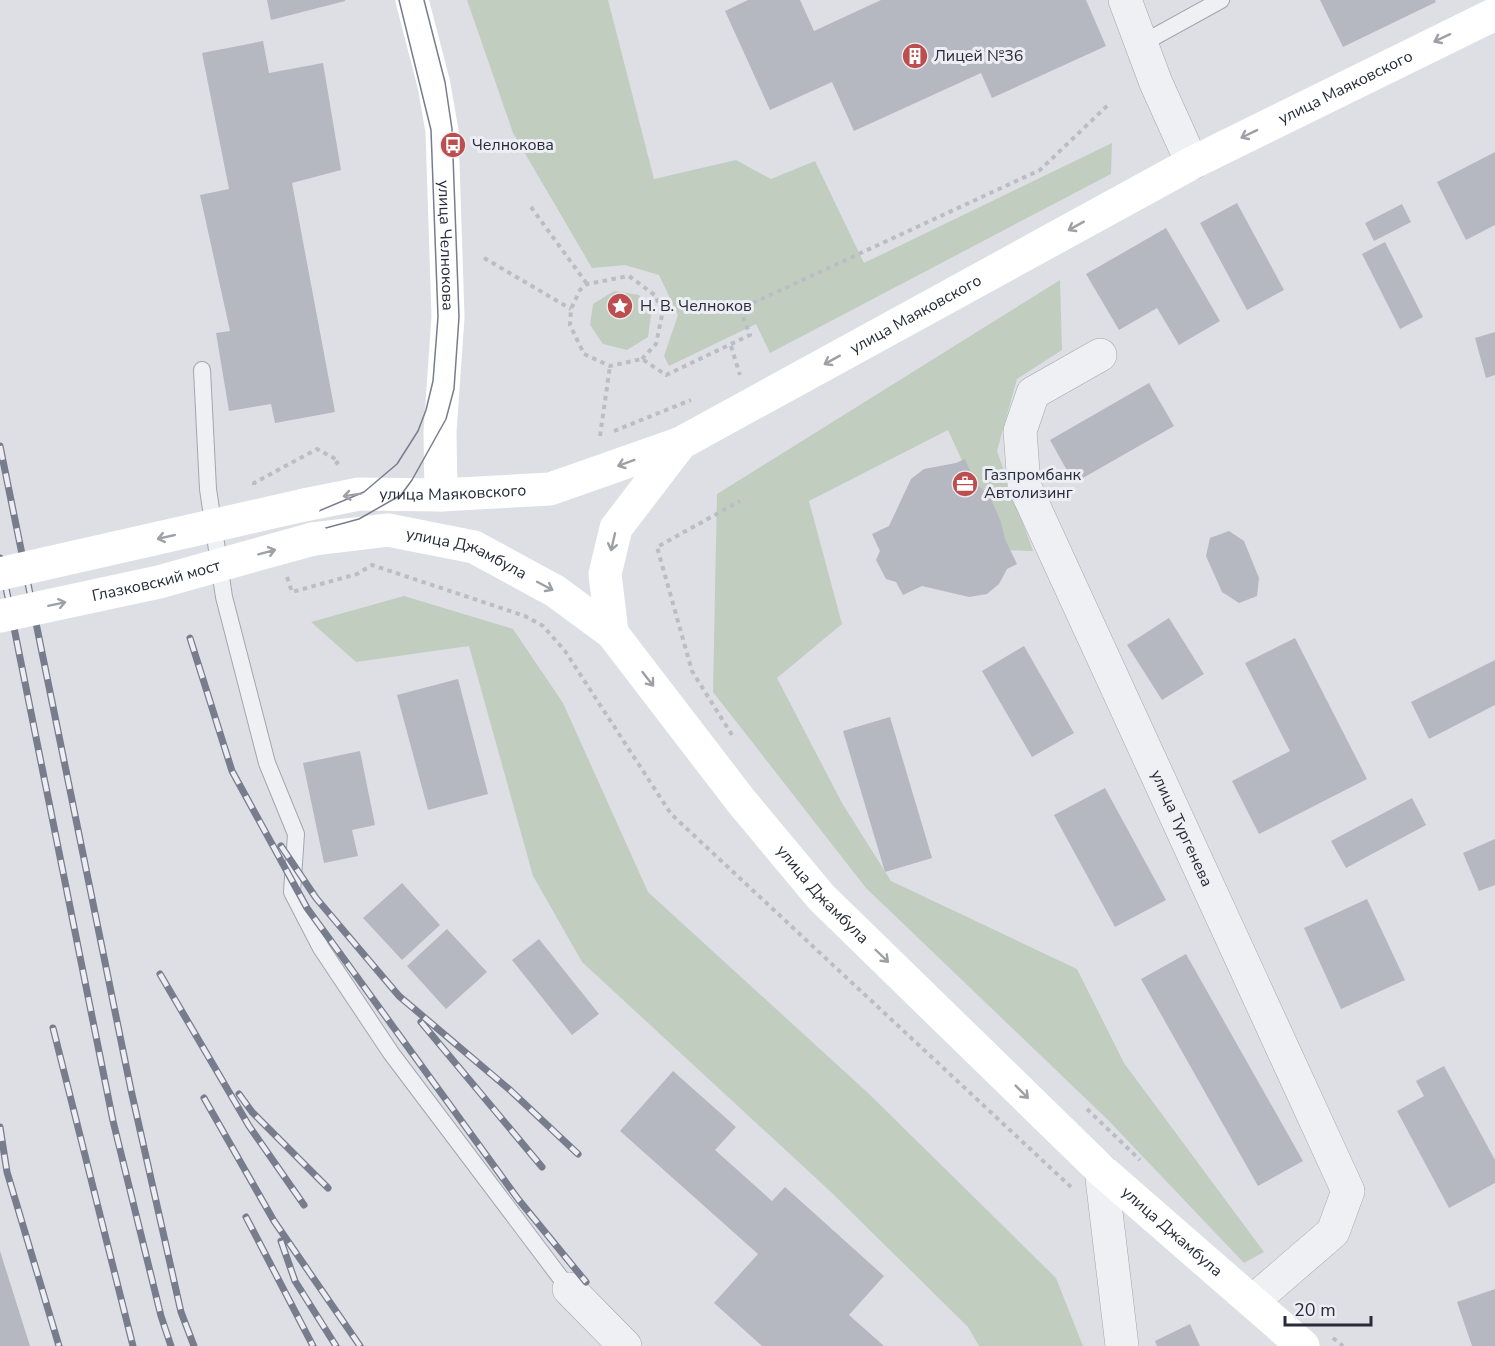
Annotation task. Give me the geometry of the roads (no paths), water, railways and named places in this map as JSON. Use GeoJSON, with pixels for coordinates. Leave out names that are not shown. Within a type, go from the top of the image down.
{"type":"FeatureCollection","features":[{"type":"Feature","properties":{"kind":"main road","name":"улица Челнокова"},"geometry":{"type":"LineString","coordinates":[[412,0],[434,85],[442,131],[448,317],[440,432],[441,495]]}},
{"type":"Feature","properties":{"kind":"main road","name":"улица Маяковского"},"geometry":{"type":"LineString","coordinates":[[0,574],[304,504],[358,494],[441,495],[550,489],[681,443],[1192,162],[1495,14]]}},
{"type":"Feature","properties":{"kind":"main road"},"geometry":{"type":"LineString","coordinates":[[612,633],[606,574],[616,528],[681,443]]}},
{"type":"Feature","properties":{"kind":"main road"},"geometry":{"type":"LineString","coordinates":[[393,530],[441,495]]}},
{"type":"Feature","properties":{"kind":"main road","name":"улица Джамбула"},"geometry":{"type":"LineString","coordinates":[[313,539],[393,530],[474,547],[555,591],[612,633],[741,801],[821,897],[1101,1170],[1253,1301],[1315,1339]]}},
{"type":"Feature","properties":{"kind":"main road","name":"Глазковский мост"},"geometry":{"type":"LineString","coordinates":[[0,616],[159,582],[313,539]]}},
{"type":"Feature","properties":{"kind":"street"},"geometry":{"type":"LineString","coordinates":[[1125,0],[1143,43],[1156,83],[1192,162]]}},
{"type":"Feature","properties":{"kind":"street","name":"улица Тургенева"},"geometry":{"type":"LineString","coordinates":[[1100,355],[1033,393],[1020,431],[1024,484],[1348,1191],[1333,1232],[1253,1301]]}},
{"type":"Feature","properties":{"kind":"street"},"geometry":{"type":"LineString","coordinates":[[1101,1170],[1122,1346]]}},
{"type":"Feature","properties":{"kind":"street"},"geometry":{"type":"LineString","coordinates":[[569,1289],[625,1346]]}},
{"type":"Feature","properties":{"kind":"lane"},"geometry":{"type":"LineString","coordinates":[[1143,43],[1221,0]]}},
{"type":"Feature","properties":{"kind":"lane"},"geometry":{"type":"LineString","coordinates":[[202,370],[208,489],[224,597],[267,763],[296,834],[292,892],[321,948],[391,1053],[569,1289]]}},
{"type":"Feature","properties":{"kind":"tram line"},"geometry":{"type":"LineString","coordinates":[[0,586],[152,554],[307,516],[364,492],[397,464],[418,431],[426,410],[433,381],[438,317],[431,130],[399,0]]}},
{"type":"Feature","properties":{"kind":"tram line"},"geometry":{"type":"LineString","coordinates":[[0,606],[156,574],[359,519],[401,495],[412,480],[446,419],[454,389],[459,317],[452,129],[445,82],[424,0]]}},
{"type":"Feature","properties":{"kind":"railway"},"geometry":{"type":"LineString","coordinates":[[0,446],[131,1090],[181,1312],[194,1346]]}},
{"type":"Feature","properties":{"kind":"railway"},"geometry":{"type":"LineString","coordinates":[[0,558],[113,1121],[161,1316],[171,1346]]}},
{"type":"Feature","properties":{"kind":"railway"},"geometry":{"type":"LineString","coordinates":[[190,638],[232,771],[307,908],[518,1199],[586,1282]]}},
{"type":"Feature","properties":{"kind":"railway"},"geometry":{"type":"LineString","coordinates":[[281,846],[316,898],[399,996],[510,1090],[578,1154]]}},
{"type":"Feature","properties":{"kind":"railway"},"geometry":{"type":"LineString","coordinates":[[160,974],[249,1126],[304,1205]]}},
{"type":"Feature","properties":{"kind":"railway"},"geometry":{"type":"LineString","coordinates":[[421,1022],[542,1167]]}},
{"type":"Feature","properties":{"kind":"railway"},"geometry":{"type":"LineString","coordinates":[[53,1028],[133,1346]]}},
{"type":"Feature","properties":{"kind":"railway"},"geometry":{"type":"LineString","coordinates":[[239,1094],[252,1112],[328,1188]]}},
{"type":"Feature","properties":{"kind":"railway"},"geometry":{"type":"LineString","coordinates":[[204,1098],[274,1221],[360,1346]]}},
{"type":"Feature","properties":{"kind":"railway"},"geometry":{"type":"LineString","coordinates":[[0,1127],[7,1172],[59,1346]]}},
{"type":"Feature","properties":{"kind":"railway"},"geometry":{"type":"LineString","coordinates":[[246,1217],[313,1346]]}},
{"type":"Feature","properties":{"kind":"railway"},"geometry":{"type":"LineString","coordinates":[[281,1241],[295,1281],[336,1346]]}},
{"type":"Feature","properties":{"kind":"place","name":"Лицей №36"},"geometry":{"type":"Point","coordinates":[915,56]}},
{"type":"Feature","properties":{"kind":"place","name":"Челнокова"},"geometry":{"type":"Point","coordinates":[453,145]}},
{"type":"Feature","properties":{"kind":"place","name":"Н. В. Челноков"},"geometry":{"type":"Point","coordinates":[620,306]}},
{"type":"Feature","properties":{"kind":"place","name":"Газпромбанк Автолизинг"},"geometry":{"type":"Point","coordinates":[965,484]}}]}
